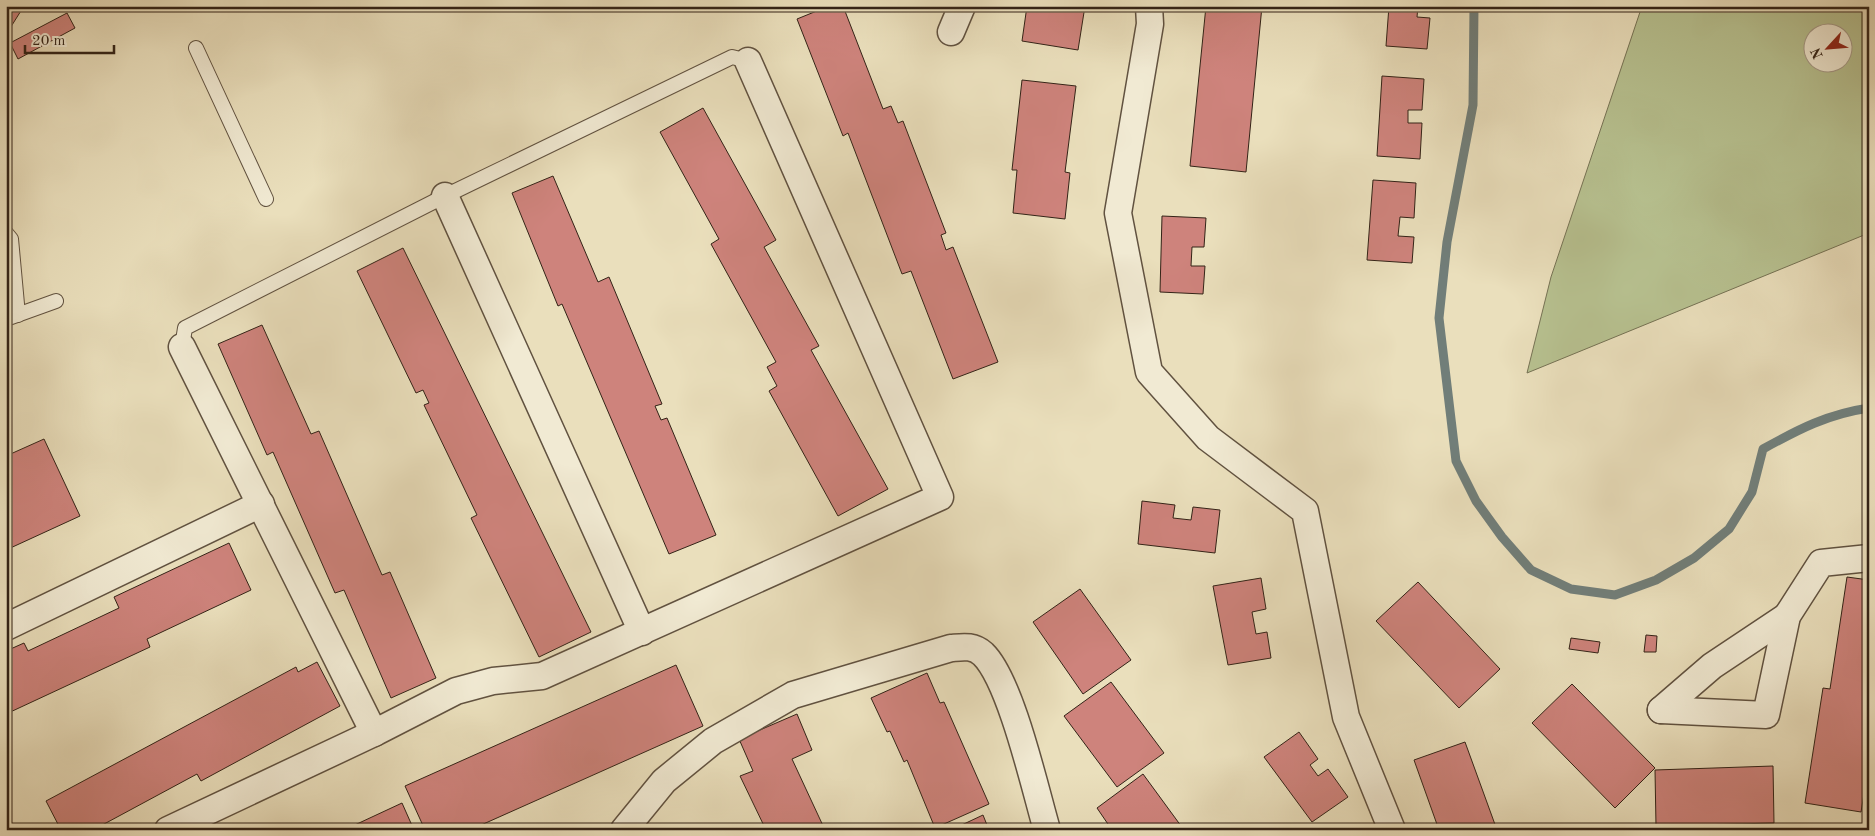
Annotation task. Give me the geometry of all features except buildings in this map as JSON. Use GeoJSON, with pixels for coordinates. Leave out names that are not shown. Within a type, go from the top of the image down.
{"type":"FeatureCollection","features":[{"type":"Feature","properties":{"kind":"street"},"geometry":{"type":"LineString","coordinates":[[951,32],[962,6]]}},
{"type":"Feature","properties":{"kind":"street"},"geometry":{"type":"LineString","coordinates":[[1149,6],[1150,24],[1118,212],[1149,372],[1208,438],[1305,511],[1346,717],[1392,830]]}},
{"type":"Feature","properties":{"kind":"street"},"geometry":{"type":"LineString","coordinates":[[168,830],[374,733],[456,691],[493,682],[542,676],[940,496],[748,61]]}},
{"type":"Feature","properties":{"kind":"street"},"geometry":{"type":"LineString","coordinates":[[445,196],[642,632]]}},
{"type":"Feature","properties":{"kind":"street"},"geometry":{"type":"LineString","coordinates":[[182,347],[374,733]]}},
{"type":"Feature","properties":{"kind":"street"},"geometry":{"type":"LineString","coordinates":[[6,627],[261,504]]}},
{"type":"Feature","properties":{"kind":"street"},"geometry":{"type":"LineString","coordinates":[[1787,616],[1712,666],[1661,710],[1766,715],[1787,616],[1821,563],[1869,558]]}},
{"type":"Feature","properties":{"kind":"street"},"geometry":{"type":"LineString","coordinates":[[624,830],[664,781],[712,741],[793,695],[950,648],[969,646],[982,654],[998,676],[1016,725],[1047,830]]}},
{"type":"Feature","properties":{"kind":"lane"},"geometry":{"type":"LineString","coordinates":[[196,48],[266,199]]}},
{"type":"Feature","properties":{"kind":"lane"},"geometry":{"type":"LineString","coordinates":[[182,347],[185,328],[445,196],[732,58],[748,61]]}},
{"type":"Feature","properties":{"kind":"lane"},"geometry":{"type":"LineString","coordinates":[[6,233],[11,238],[12,317],[56,301]]}},
{"type":"Feature","properties":{"kind":"green space"},"geometry":{"type":"Polygon","coordinates":[[[1642,6],[1869,6],[1869,233],[1527,373],[1551,277],[1642,6]]]}},
{"type":"Feature","properties":{"kind":"waterway"},"geometry":{"type":"LineString","coordinates":[[1474,6],[1473,105],[1447,242],[1439,318],[1456,461],[1476,501],[1502,537],[1531,570],[1571,589],[1615,595],[1656,580],[1694,558],[1729,529],[1752,492],[1763,449],[1814,423],[1840,414],[1869,408]]}}]}
